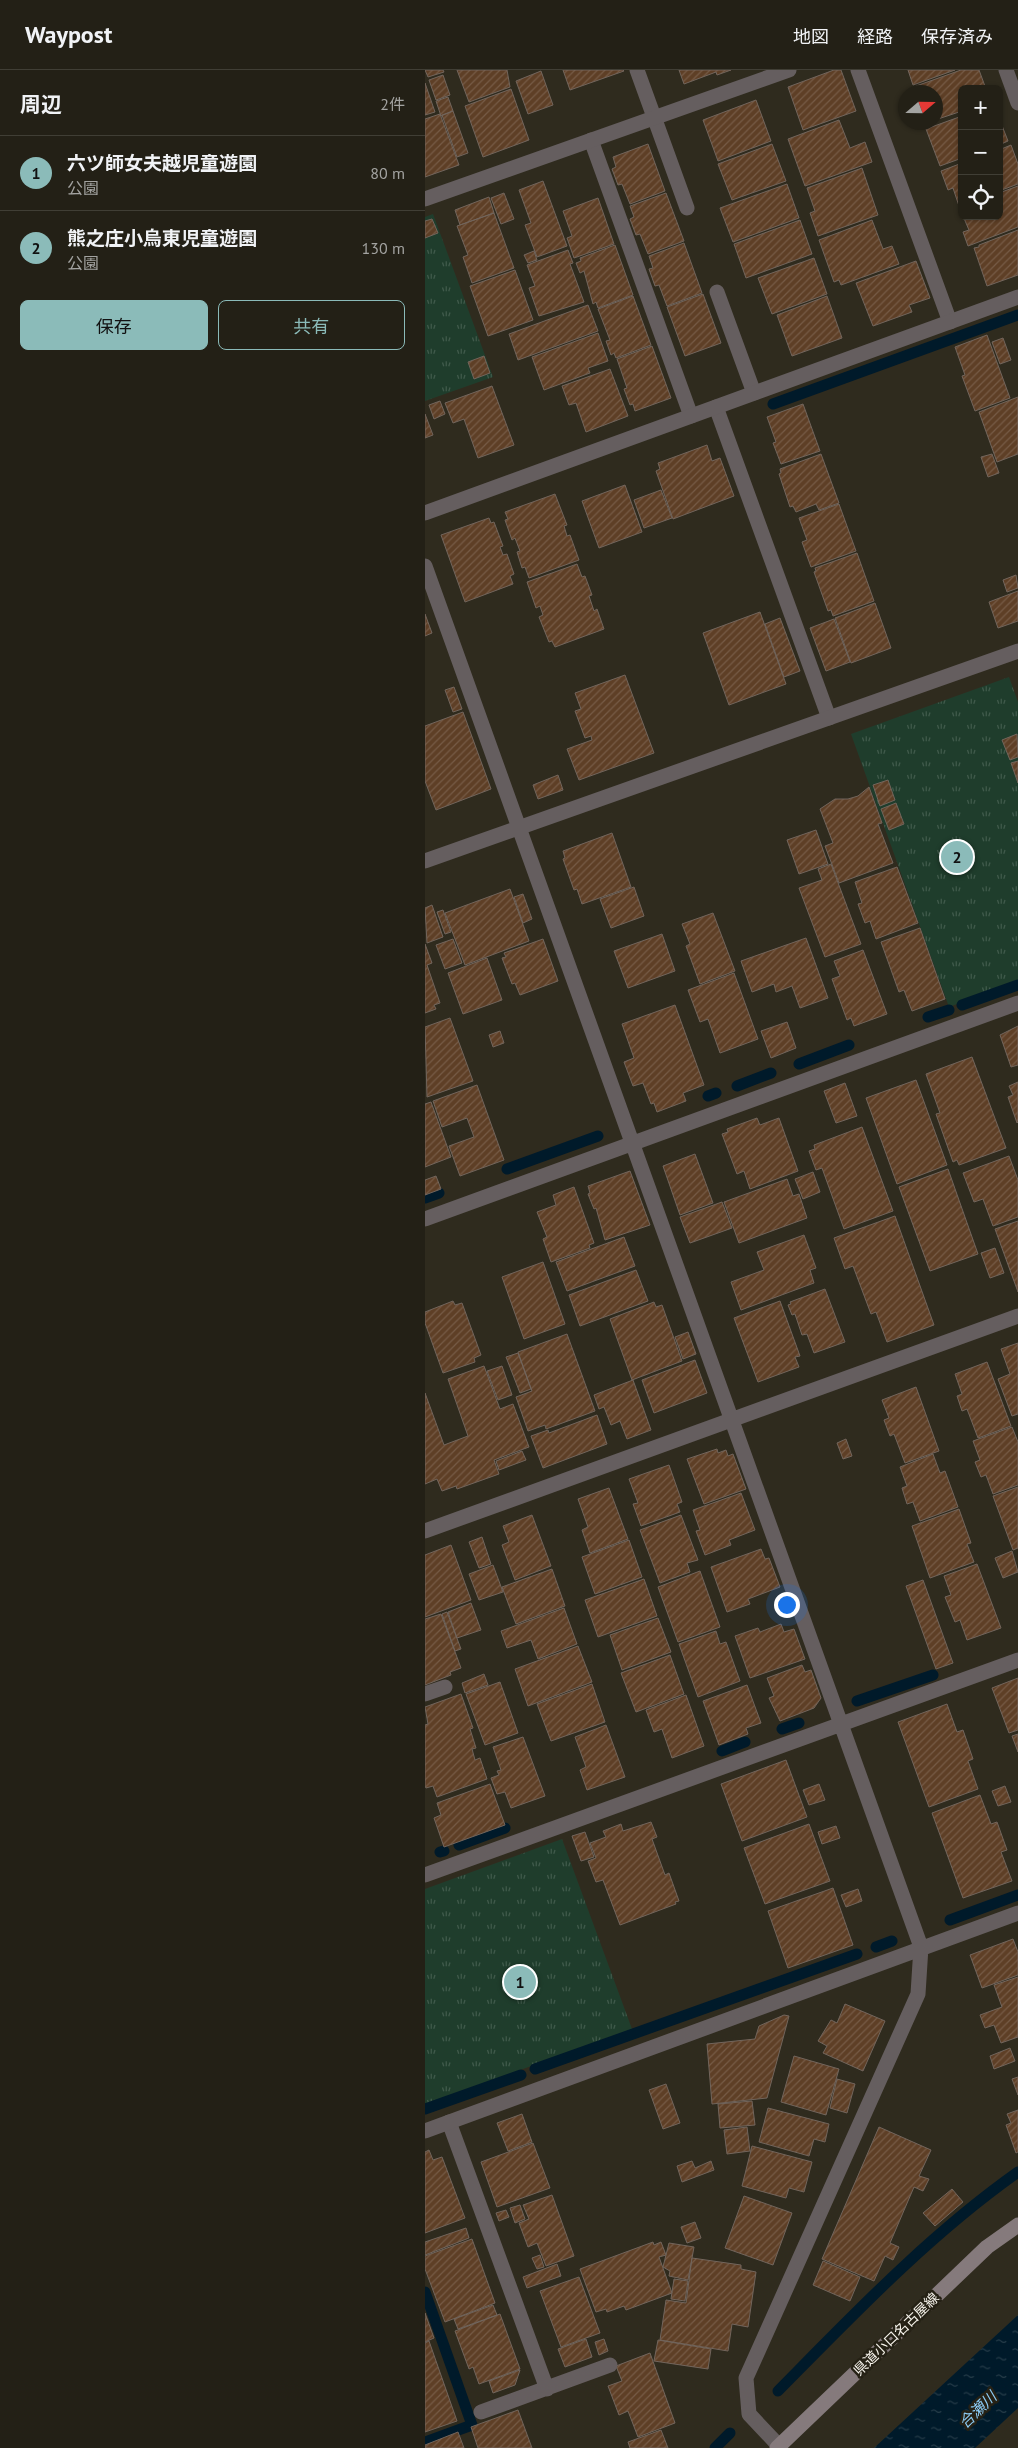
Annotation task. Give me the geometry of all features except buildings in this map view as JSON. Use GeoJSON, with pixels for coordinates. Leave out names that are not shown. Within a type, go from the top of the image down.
{"type":"FeatureCollection","features":[{"type":"Feature","properties":{"kind":"main road","name":"県道小口名古屋線"},"geometry":{"type":"LineString","coordinates":[[778,2447],[987,2247],[1018,2225]]}},
{"type":"Feature","properties":{"kind":"street"},"geometry":{"type":"LineString","coordinates":[[637,70],[687,208]]}},
{"type":"Feature","properties":{"kind":"street"},"geometry":{"type":"LineString","coordinates":[[425,199],[789,70]]}},
{"type":"Feature","properties":{"kind":"street"},"geometry":{"type":"LineString","coordinates":[[858,70],[950,322]]}},
{"type":"Feature","properties":{"kind":"street"},"geometry":{"type":"LineString","coordinates":[[1006,70],[1018,103]]}},
{"type":"Feature","properties":{"kind":"street"},"geometry":{"type":"LineString","coordinates":[[591,140],[691,416]]}},
{"type":"Feature","properties":{"kind":"street"},"geometry":{"type":"LineString","coordinates":[[717,292],[754,393]]}},
{"type":"Feature","properties":{"kind":"street"},"geometry":{"type":"LineString","coordinates":[[425,513],[1018,297]]}},
{"type":"Feature","properties":{"kind":"street"},"geometry":{"type":"LineString","coordinates":[[716,407],[829,718]]}},
{"type":"Feature","properties":{"kind":"street"},"geometry":{"type":"LineString","coordinates":[[425,566],[921,1947],[918,1994],[746,2378],[749,2414],[778,2447]]}},
{"type":"Feature","properties":{"kind":"street"},"geometry":{"type":"LineString","coordinates":[[425,861],[1018,651]]}},
{"type":"Feature","properties":{"kind":"street"},"geometry":{"type":"LineString","coordinates":[[425,1218],[1018,1003]]}},
{"type":"Feature","properties":{"kind":"street"},"geometry":{"type":"LineString","coordinates":[[425,1531],[1018,1316]]}},
{"type":"Feature","properties":{"kind":"street"},"geometry":{"type":"LineString","coordinates":[[425,1874],[1018,1660]]}},
{"type":"Feature","properties":{"kind":"street"},"geometry":{"type":"LineString","coordinates":[[425,1694],[445,1688]]}},
{"type":"Feature","properties":{"kind":"street"},"geometry":{"type":"LineString","coordinates":[[425,2131],[921,1947],[1018,1913]]}},
{"type":"Feature","properties":{"kind":"street"},"geometry":{"type":"LineString","coordinates":[[449,2122],[547,2389]]}},
{"type":"Feature","properties":{"kind":"street"},"geometry":{"type":"LineString","coordinates":[[481,2412],[610,2365]]}},
{"type":"Feature","properties":{"kind":"green space"},"geometry":{"type":"Polygon","coordinates":[[[433,214],[493,377],[425,401],[425,217],[433,214]]]}},
{"type":"Feature","properties":{"kind":"green space"},"geometry":{"type":"Polygon","coordinates":[[[1009,677],[1018,702],[1018,981],[949,1007],[851,734],[1009,677]]]}},
{"type":"Feature","properties":{"kind":"green space"},"geometry":{"type":"Polygon","coordinates":[[[562,1839],[632,2029],[425,2105],[425,1889],[562,1839]]]}},
{"type":"Feature","properties":{"kind":"water","name":"合瀬川"},"geometry":{"type":"Polygon","coordinates":[[[1018,2315],[1018,2408],[975,2448],[874,2448],[1018,2315]]]}},
{"type":"Feature","properties":{"kind":"waterway"},"geometry":{"type":"LineString","coordinates":[[773,404],[1018,315]]}},
{"type":"Feature","properties":{"kind":"waterway"},"geometry":{"type":"LineString","coordinates":[[962,1005],[1018,985]]}},
{"type":"Feature","properties":{"kind":"waterway"},"geometry":{"type":"LineString","coordinates":[[928,1017],[949,1010]]}},
{"type":"Feature","properties":{"kind":"waterway"},"geometry":{"type":"LineString","coordinates":[[799,1064],[849,1045]]}},
{"type":"Feature","properties":{"kind":"waterway"},"geometry":{"type":"LineString","coordinates":[[737,1086],[771,1073]]}},
{"type":"Feature","properties":{"kind":"waterway"},"geometry":{"type":"LineString","coordinates":[[708,1096],[716,1093]]}},
{"type":"Feature","properties":{"kind":"waterway"},"geometry":{"type":"LineString","coordinates":[[507,1169],[598,1136]]}},
{"type":"Feature","properties":{"kind":"waterway"},"geometry":{"type":"LineString","coordinates":[[425,1198],[439,1193]]}},
{"type":"Feature","properties":{"kind":"waterway"},"geometry":{"type":"LineString","coordinates":[[857,1701],[933,1675]]}},
{"type":"Feature","properties":{"kind":"waterway"},"geometry":{"type":"LineString","coordinates":[[782,1729],[799,1723]]}},
{"type":"Feature","properties":{"kind":"waterway"},"geometry":{"type":"LineString","coordinates":[[722,1751],[745,1742]]}},
{"type":"Feature","properties":{"kind":"waterway"},"geometry":{"type":"LineString","coordinates":[[459,1845],[505,1828]]}},
{"type":"Feature","properties":{"kind":"waterway"},"geometry":{"type":"LineString","coordinates":[[440,1852],[444,1851]]}},
{"type":"Feature","properties":{"kind":"waterway"},"geometry":{"type":"LineString","coordinates":[[950,1920],[1018,1895]]}},
{"type":"Feature","properties":{"kind":"waterway"},"geometry":{"type":"LineString","coordinates":[[876,1947],[892,1941]]}},
{"type":"Feature","properties":{"kind":"waterway"},"geometry":{"type":"LineString","coordinates":[[535,2069],[857,1954]]}},
{"type":"Feature","properties":{"kind":"waterway"},"geometry":{"type":"LineString","coordinates":[[425,2109],[521,2075]]}},
{"type":"Feature","properties":{"kind":"waterway"},"geometry":{"type":"LineString","coordinates":[[778,2391],[893,2276],[985,2196],[1018,2172]]}},
{"type":"Feature","properties":{"kind":"waterway"},"geometry":{"type":"LineString","coordinates":[[425,2292],[472,2425],[425,2442]]}},
{"type":"Feature","properties":{"kind":"waterway"},"geometry":{"type":"LineString","coordinates":[[715,2448],[730,2433]]}},
{"type":"Feature","properties":{"kind":"place","name":"熊之庄小烏東児童遊園"},"geometry":{"type":"Point","coordinates":[957,857]}},
{"type":"Feature","properties":{"kind":"place","name":"六ツ師女夫越児童遊園"},"geometry":{"type":"Point","coordinates":[520,1982]}}]}
